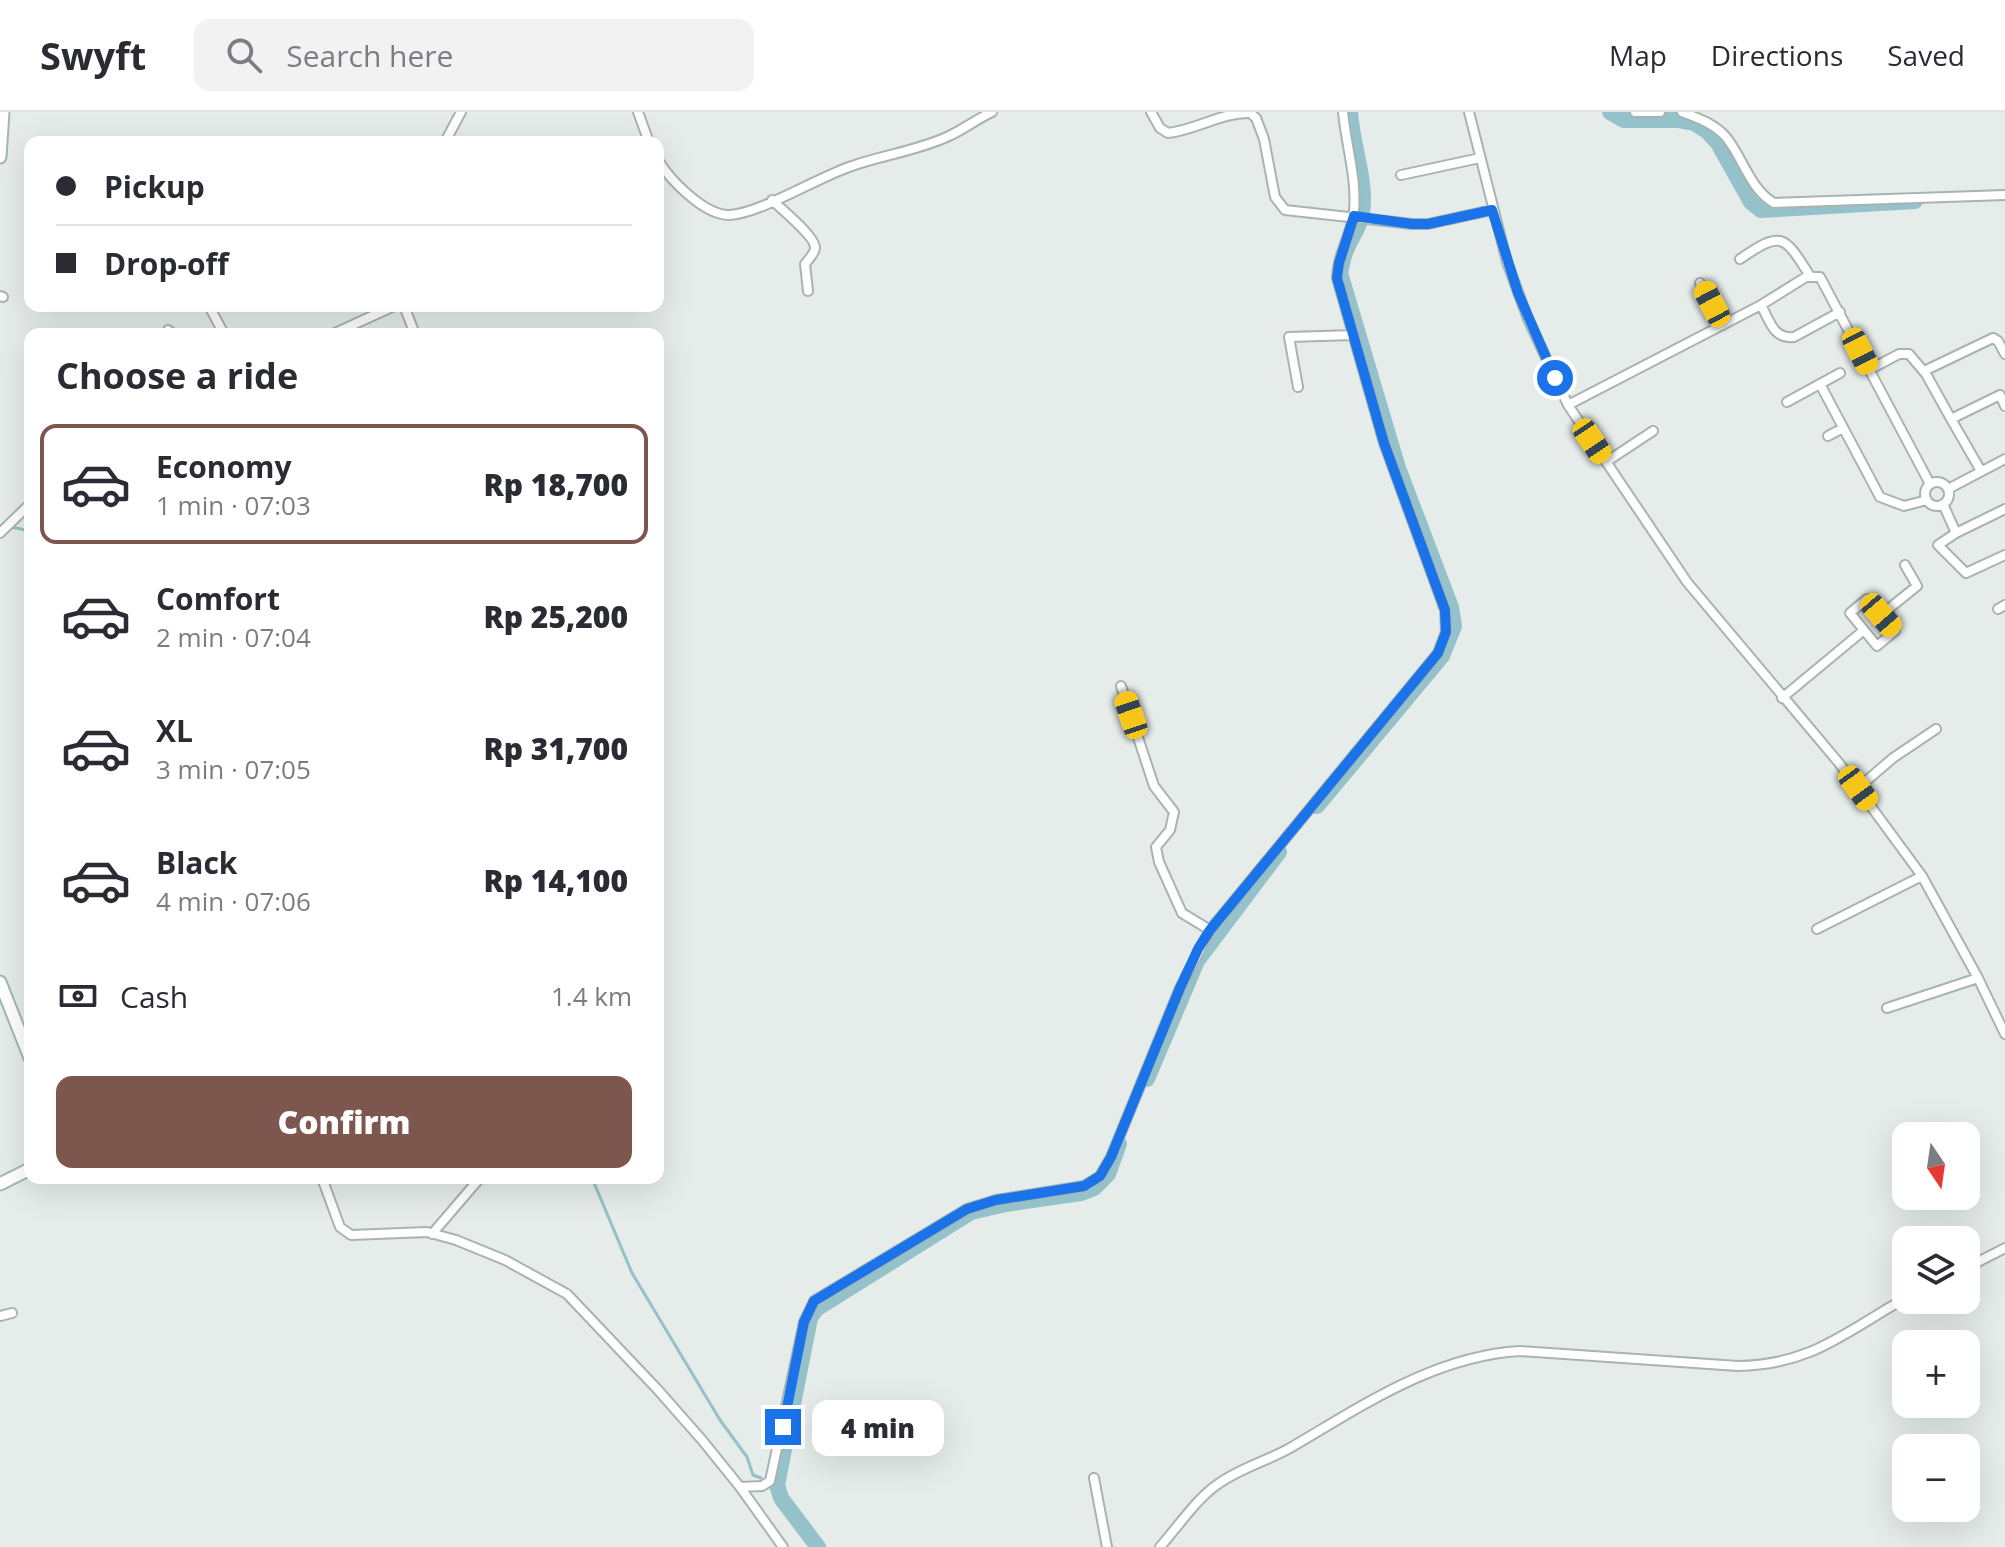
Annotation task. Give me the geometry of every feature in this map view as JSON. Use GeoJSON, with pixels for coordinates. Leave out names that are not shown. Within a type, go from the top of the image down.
{"type":"FeatureCollection","features":[{"type":"Feature","properties":{"kind":"main road"},"geometry":{"type":"LineString","coordinates":[[0,157],[3,112]]}},
{"type":"Feature","properties":{"kind":"main road"},"geometry":{"type":"LineString","coordinates":[[0,982],[24,1032]]}},
{"type":"Feature","properties":{"kind":"main road"},"geometry":{"type":"LineString","coordinates":[[0,1184],[24,1172]]}},
{"type":"Feature","properties":{"kind":"street"},"geometry":{"type":"LineString","coordinates":[[448,136],[461,112]]}},
{"type":"Feature","properties":{"kind":"street"},"geometry":{"type":"LineString","coordinates":[[638,112],[647,136]]}},
{"type":"Feature","properties":{"kind":"street"},"geometry":{"type":"LineString","coordinates":[[664,166],[696,201],[718,214],[730,215],[850,166],[882,159],[949,136],[992,112]]}},
{"type":"Feature","properties":{"kind":"street"},"geometry":{"type":"LineString","coordinates":[[1151,112],[1160,128],[1168,133],[1206,124],[1229,114],[1250,113],[1256,118],[1264,139],[1273,191],[1282,207],[1291,212],[1428,224],[1492,210]]}},
{"type":"Feature","properties":{"kind":"street"},"geometry":{"type":"LineString","coordinates":[[740,1487],[766,1485],[771,1479],[804,1322],[814,1301],[967,1209],[996,1200],[1084,1186],[1100,1176],[1111,1157],[1180,988],[1210,930],[1438,653],[1446,632],[1445,610],[1384,443],[1337,278],[1339,263],[1360,217],[1343,112]]}},
{"type":"Feature","properties":{"kind":"street"},"geometry":{"type":"LineString","coordinates":[[1469,112],[1492,210],[1518,293],[1568,405],[1687,582],[1858,788],[1922,876],[2005,1034]]}},
{"type":"Feature","properties":{"kind":"street"},"geometry":{"type":"LineString","coordinates":[[1635,112],[1660,112]]}},
{"type":"Feature","properties":{"kind":"street"},"geometry":{"type":"LineString","coordinates":[[1682,112],[1705,121],[1726,137],[1761,193],[1774,203],[2005,195]]}},
{"type":"Feature","properties":{"kind":"street"},"geometry":{"type":"LineString","coordinates":[[1401,175],[1480,158]]}},
{"type":"Feature","properties":{"kind":"street"},"geometry":{"type":"LineString","coordinates":[[772,200],[809,236],[815,246],[815,252],[805,264],[808,291]]}},
{"type":"Feature","properties":{"kind":"street"},"geometry":{"type":"LineString","coordinates":[[1740,259],[1770,240],[1780,240],[1793,249],[1810,276]]}},
{"type":"Feature","properties":{"kind":"street"},"geometry":{"type":"LineString","coordinates":[[1568,405],[1761,305],[1810,276],[1820,277],[1930,484]]}},
{"type":"Feature","properties":{"kind":"street"},"geometry":{"type":"LineString","coordinates":[[1700,283],[1723,325]]}},
{"type":"Feature","properties":{"kind":"street"},"geometry":{"type":"LineString","coordinates":[[1761,305],[1776,333],[1786,338],[1794,337],[1840,312]]}},
{"type":"Feature","properties":{"kind":"street"},"geometry":{"type":"LineString","coordinates":[[348,328],[382,312]]}},
{"type":"Feature","properties":{"kind":"street"},"geometry":{"type":"LineString","coordinates":[[1298,387],[1289,337],[1354,335]]}},
{"type":"Feature","properties":{"kind":"street"},"geometry":{"type":"LineString","coordinates":[[1924,371],[1993,338],[2005,354]]}},
{"type":"Feature","properties":{"kind":"street"},"geometry":{"type":"LineString","coordinates":[[1869,370],[1899,354],[1906,354],[1924,371],[1981,471]]}},
{"type":"Feature","properties":{"kind":"street"},"geometry":{"type":"LineString","coordinates":[[1787,402],[1840,373]]}},
{"type":"Feature","properties":{"kind":"street"},"geometry":{"type":"LineString","coordinates":[[1820,384],[1880,497],[1904,506],[1927,500]]}},
{"type":"Feature","properties":{"kind":"street"},"geometry":{"type":"LineString","coordinates":[[1951,419],[2002,394],[2005,406]]}},
{"type":"Feature","properties":{"kind":"street"},"geometry":{"type":"LineString","coordinates":[[1828,436],[1843,428]]}},
{"type":"Feature","properties":{"kind":"street"},"geometry":{"type":"LineString","coordinates":[[1606,462],[1653,431]]}},
{"type":"Feature","properties":{"kind":"street"},"geometry":{"type":"LineString","coordinates":[[1948,489],[2005,459]]}},
{"type":"Feature","properties":{"kind":"street"},"geometry":{"type":"LineString","coordinates":[[1941,482],[1948,489],[1949,495],[1943,504],[1934,505],[1927,500],[1925,491],[1930,484],[1941,482]]}},
{"type":"Feature","properties":{"kind":"street"},"geometry":{"type":"LineString","coordinates":[[1943,504],[1956,533]]}},
{"type":"Feature","properties":{"kind":"street"},"geometry":{"type":"LineString","coordinates":[[2005,509],[1938,545],[1963,572],[1968,573],[2005,555]]}},
{"type":"Feature","properties":{"kind":"street"},"geometry":{"type":"LineString","coordinates":[[4,529],[24,510]]}},
{"type":"Feature","properties":{"kind":"street"},"geometry":{"type":"LineString","coordinates":[[1881,615],[1917,586],[1905,565]]}},
{"type":"Feature","properties":{"kind":"street"},"geometry":{"type":"LineString","coordinates":[[1867,599],[1881,615],[1895,631],[1877,646],[1850,613],[1867,599]]}},
{"type":"Feature","properties":{"kind":"street"},"geometry":{"type":"LineString","coordinates":[[1782,698],[1864,630]]}},
{"type":"Feature","properties":{"kind":"street"},"geometry":{"type":"LineString","coordinates":[[1121,686],[1154,786],[1174,812],[1170,830],[1156,847],[1159,862],[1182,913],[1210,930]]}},
{"type":"Feature","properties":{"kind":"street"},"geometry":{"type":"LineString","coordinates":[[1858,788],[1893,758],[1936,729]]}},
{"type":"Feature","properties":{"kind":"street"},"geometry":{"type":"LineString","coordinates":[[1817,929],[1922,876]]}},
{"type":"Feature","properties":{"kind":"street"},"geometry":{"type":"LineString","coordinates":[[1887,1008],[1978,978]]}},
{"type":"Feature","properties":{"kind":"street"},"geometry":{"type":"LineString","coordinates":[[324,1184],[340,1227],[351,1235],[432,1234],[456,1240],[505,1260],[567,1294],[658,1390],[740,1487],[783,1547]]}},
{"type":"Feature","properties":{"kind":"street"},"geometry":{"type":"LineString","coordinates":[[432,1234],[475,1184]]}},
{"type":"Feature","properties":{"kind":"street"},"geometry":{"type":"LineString","coordinates":[[1980,1261],[2005,1248]]}},
{"type":"Feature","properties":{"kind":"street"},"geometry":{"type":"LineString","coordinates":[[1160,1547],[1219,1483],[1287,1450],[1364,1403],[1415,1378],[1460,1362],[1520,1351],[1738,1366],[1773,1364],[1818,1350],[1892,1306]]}},
{"type":"Feature","properties":{"kind":"street"},"geometry":{"type":"LineString","coordinates":[[0,1316],[12,1313]]}},
{"type":"Feature","properties":{"kind":"street"},"geometry":{"type":"LineString","coordinates":[[1094,1478],[1107,1547]]}},
{"type":"Feature","properties":{"kind":"waterway"},"geometry":{"type":"LineString","coordinates":[[1317,806],[1442,656],[1454,626],[1451,607],[1398,468],[1340,273],[1346,251],[1360,223],[1363,201],[1350,112]]}},
{"type":"Feature","properties":{"kind":"waterway"},"geometry":{"type":"LineString","coordinates":[[1610,112],[1624,120],[1694,123],[1707,131],[1718,143],[1751,202],[1761,210],[1915,201]]}},
{"type":"Feature","properties":{"kind":"waterway"},"geometry":{"type":"LineString","coordinates":[[11,527],[24,530]]}},
{"type":"Feature","properties":{"kind":"waterway"},"geometry":{"type":"LineString","coordinates":[[1147,1079],[1197,961],[1279,852]]}},
{"type":"Feature","properties":{"kind":"waterway"},"geometry":{"type":"LineString","coordinates":[[818,1547],[781,1498],[777,1485],[810,1318],[816,1309],[971,1212],[1081,1193],[1094,1188],[1108,1174],[1119,1144]]}},
{"type":"Feature","properties":{"kind":"waterway"},"geometry":{"type":"LineString","coordinates":[[595,1184],[632,1273],[720,1420],[747,1457],[753,1475],[761,1478]]}},
{"type":"Feature","properties":{"kind":"route"},"geometry":{"type":"LineString","coordinates":[[783,1427],[804,1322],[814,1301],[956,1214],[976,1205],[1084,1186],[1100,1176],[1107,1167],[1180,988],[1210,930],[1438,653],[1446,632],[1445,610],[1384,443],[1337,278],[1354,216],[1393,223],[1428,224],[1492,210],[1518,293],[1555,378]]}}]}
